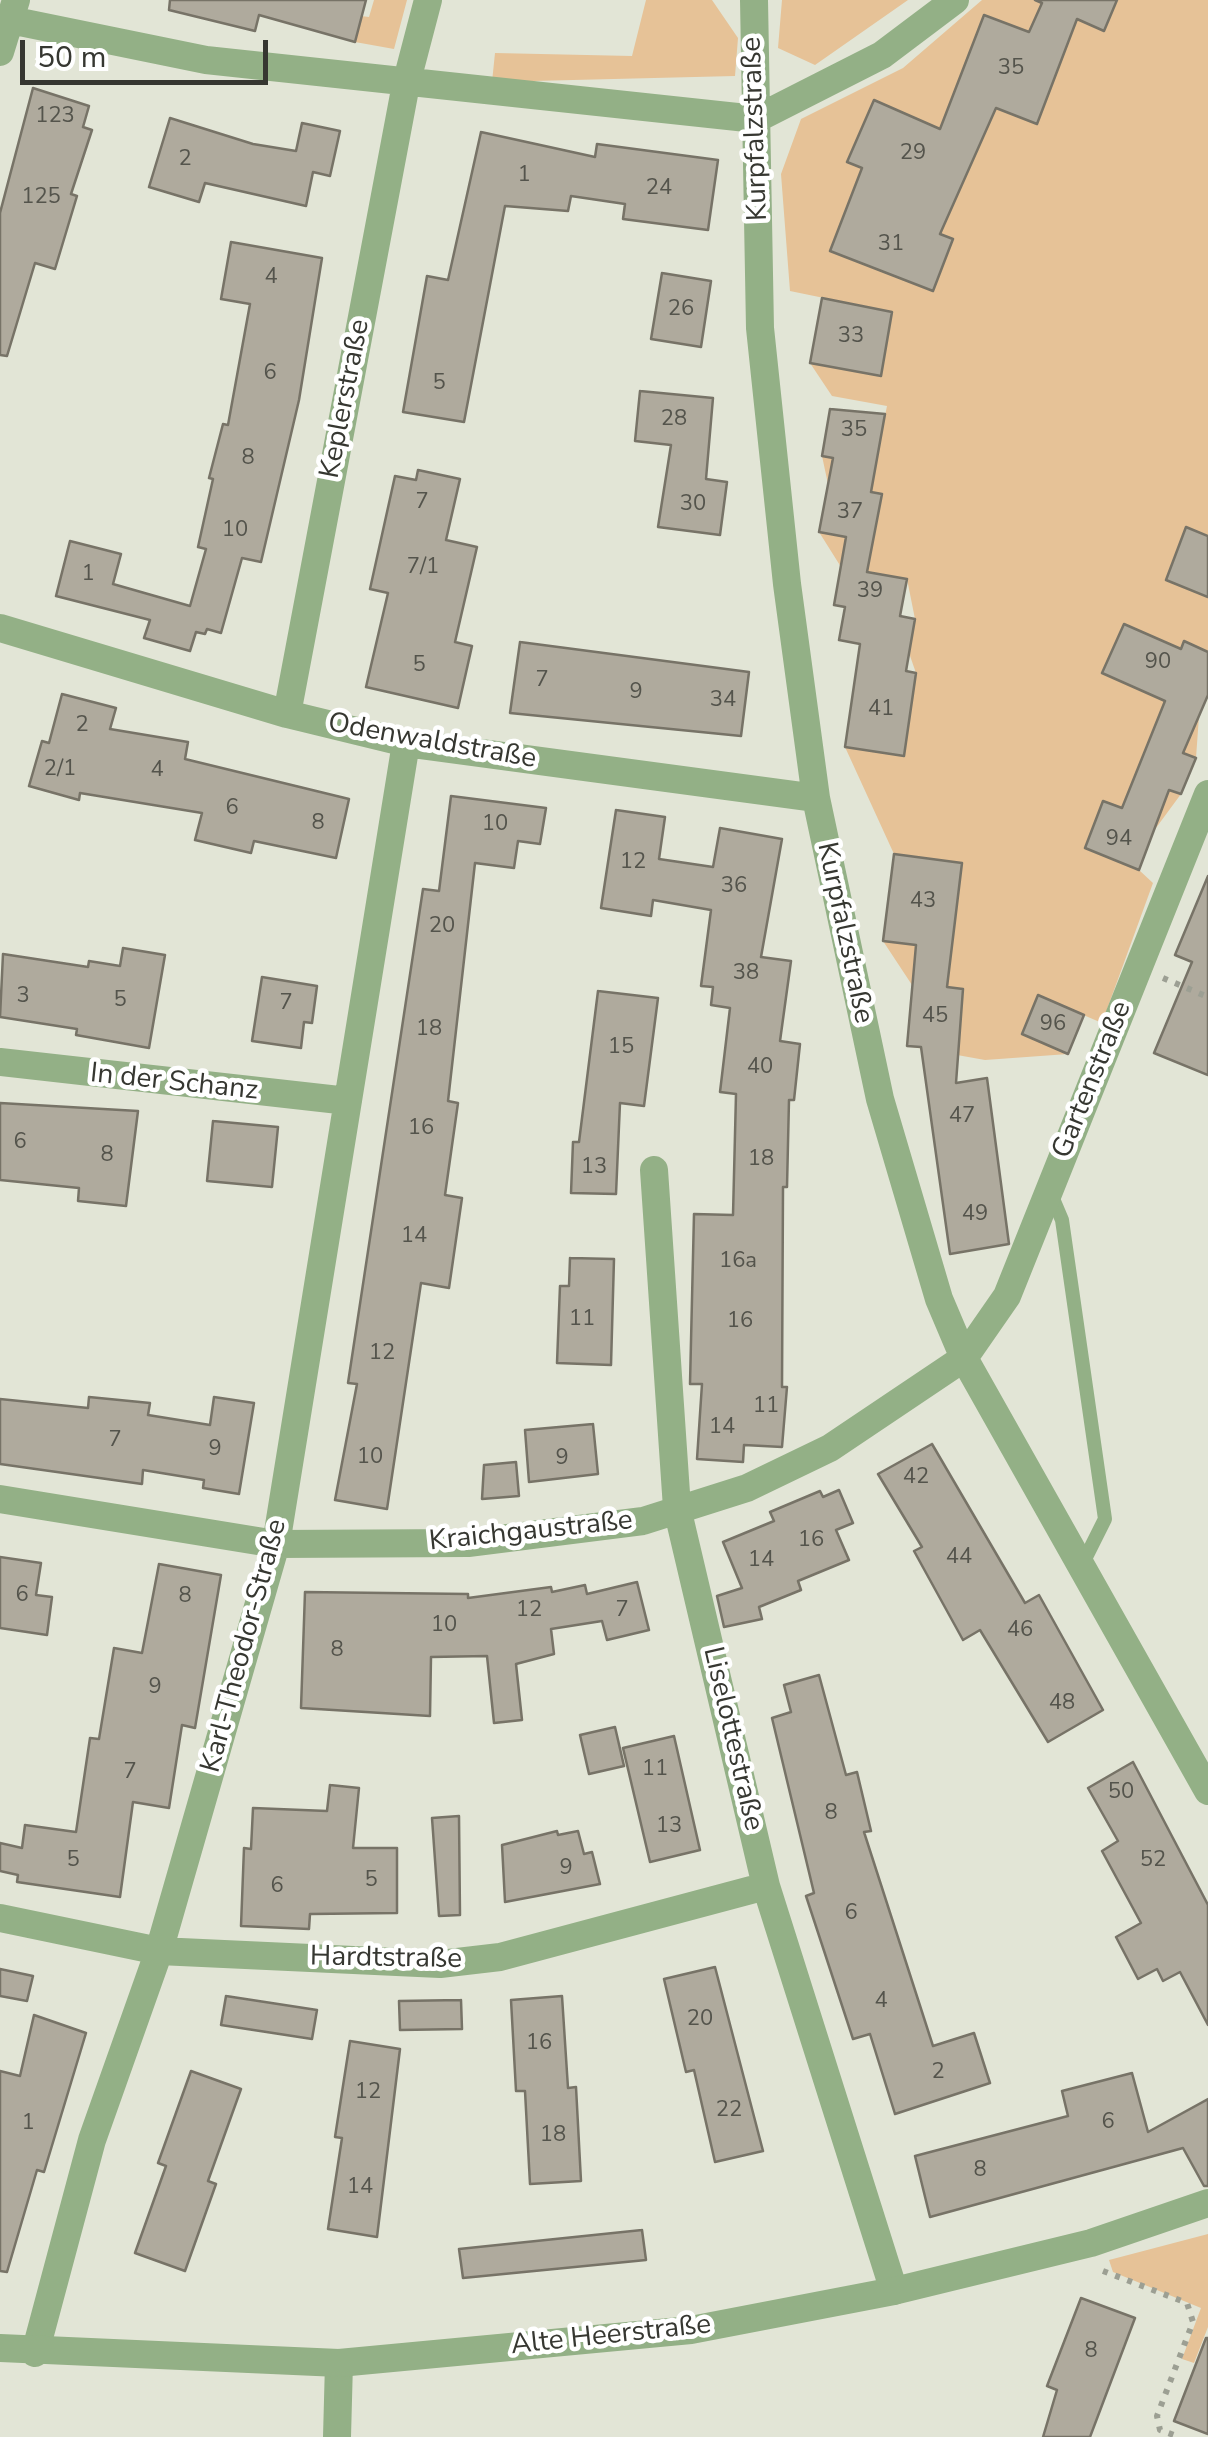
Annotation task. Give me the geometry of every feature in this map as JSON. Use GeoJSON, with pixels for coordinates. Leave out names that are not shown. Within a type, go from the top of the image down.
{"type":"FeatureCollection","features":[{"type":"Feature","properties":{"kind":"street","name":"Keplerstraße"},"geometry":{"type":"LineString","coordinates":[[287,714],[406,84],[428,0]]}},
{"type":"Feature","properties":{"kind":"street","name":"Kurpfalzstraße"},"geometry":{"type":"LineString","coordinates":[[754,0],[760,328],[787,584],[816,798],[880,1099],[939,1299],[964,1358],[1208,1790]]}},
{"type":"Feature","properties":{"kind":"street"},"geometry":{"type":"LineString","coordinates":[[0,52],[13,10],[206,60],[756,119],[882,55],[956,0]]}},
{"type":"Feature","properties":{"kind":"street","name":"Odenwaldstraße"},"geometry":{"type":"LineString","coordinates":[[0,628],[287,714],[406,743],[816,798]]}},
{"type":"Feature","properties":{"kind":"street","name":"Karl-Theodor-Straße"},"geometry":{"type":"LineString","coordinates":[[35,2353],[92,2140],[159,1951],[276,1544],[406,743]]}},
{"type":"Feature","properties":{"kind":"street","name":"Gartenstraße"},"geometry":{"type":"LineString","coordinates":[[964,1358],[1006,1296],[1208,794]]}},
{"type":"Feature","properties":{"kind":"street","name":"In der Schanz"},"geometry":{"type":"LineString","coordinates":[[0,1062],[348,1101]]}},
{"type":"Feature","properties":{"kind":"street","name":"Liselottestraße"},"geometry":{"type":"LineString","coordinates":[[654,1170],[678,1508],[766,1886],[894,2291]]}},
{"type":"Feature","properties":{"kind":"street","name":"Kraichgaustraße"},"geometry":{"type":"LineString","coordinates":[[0,1499],[276,1544],[468,1543],[643,1521],[747,1488],[830,1448],[964,1358]]}},
{"type":"Feature","properties":{"kind":"street","name":"Hardtstraße"},"geometry":{"type":"LineString","coordinates":[[0,1918],[159,1951],[440,1964],[500,1956],[766,1886]]}},
{"type":"Feature","properties":{"kind":"street","name":"Alte Heerstraße"},"geometry":{"type":"LineString","coordinates":[[0,2348],[35,2353],[339,2363],[691,2330],[894,2291],[1091,2243],[1208,2203]]}},
{"type":"Feature","properties":{"kind":"street"},"geometry":{"type":"LineString","coordinates":[[336,2437],[339,2363]]}},
{"type":"Feature","properties":{"kind":"lane"},"geometry":{"type":"LineString","coordinates":[[1049,1188],[1062,1220],[1105,1520],[1080,1567]]}},
{"type":"Feature","properties":{"kind":"path"},"geometry":{"type":"LineString","coordinates":[[1138,968],[1208,997]]}},
{"type":"Feature","properties":{"kind":"path"},"geometry":{"type":"LineString","coordinates":[[1091,2243],[1098,2270],[1187,2303],[1193,2322],[1157,2416],[1160,2430],[1179,2437]]}},
{"type":"Feature","properties":{"kind":"shaded area"},"geometry":{"type":"Polygon","coordinates":[[[374,0],[407,0],[394,49],[355,42],[361,16],[369,17],[374,0]]]}},
{"type":"Feature","properties":{"kind":"shaded area"},"geometry":{"type":"Polygon","coordinates":[[[646,0],[712,0],[738,38],[735,76],[492,82],[495,53],[632,56],[646,0]]]}},
{"type":"Feature","properties":{"kind":"shaded area"},"geometry":{"type":"Polygon","coordinates":[[[782,0],[908,0],[815,65],[778,48],[782,0]]]}},
{"type":"Feature","properties":{"kind":"shaded area"},"geometry":{"type":"Polygon","coordinates":[[[982,0],[1208,0],[1208,536],[1186,528],[1166,580],[1208,597],[1208,652],[1185,642],[1181,649],[1124,624],[1103,673],[1199,716],[1196,758],[1149,740],[1135,775],[1181,794],[1153,832],[1133,813],[1103,802],[1085,848],[1139,870],[1153,883],[1102,1023],[1039,996],[1022,1034],[1068,1054],[985,1060],[907,1046],[963,989],[912,985],[883,941],[951,949],[962,863],[894,854],[845,747],[904,756],[916,673],[909,653],[915,619],[907,579],[841,567],[819,532],[873,542],[881,494],[828,484],[822,456],[875,465],[887,406],[832,396],[810,363],[880,376],[892,312],[790,291],[781,174],[801,119],[903,68],[982,0]]]}},
{"type":"Feature","properties":{"kind":"shaded area"},"geometry":{"type":"Polygon","coordinates":[[[1208,2234],[1208,2327],[1194,2363],[1182,2359],[1201,2308],[1113,2272],[1109,2260],[1208,2234]]]}},
{"type":"Feature","properties":{"kind":"building"},"geometry":{"type":"Polygon","coordinates":[[[170,0],[366,0],[355,42],[259,15],[255,31],[169,10],[170,0]]]}},
{"type":"Feature","properties":{"kind":"building"},"geometry":{"type":"Polygon","coordinates":[[[1035,0],[1117,0],[1104,31],[1077,19],[1037,124],[996,108],[940,234],[953,239],[933,291],[830,251],[862,168],[847,162],[874,100],[940,129],[984,15],[1029,32],[1042,3],[1035,0]]]}},
{"type":"Feature","properties":{"kind":"building"},"geometry":{"type":"Polygon","coordinates":[[[33,88],[89,106],[83,127],[92,130],[71,194],[77,196],[55,269],[35,263],[7,356],[0,355],[0,213],[33,88]]]}},
{"type":"Feature","properties":{"kind":"building"},"geometry":{"type":"Polygon","coordinates":[[[170,118],[253,144],[296,151],[302,123],[340,131],[330,176],[313,172],[306,206],[205,183],[199,202],[149,187],[170,118]]]}},
{"type":"Feature","properties":{"kind":"building"},"geometry":{"type":"Polygon","coordinates":[[[481,132],[595,157],[597,144],[718,160],[708,230],[623,219],[625,204],[571,196],[568,211],[505,206],[464,422],[403,412],[427,276],[448,280],[481,132]]]}},
{"type":"Feature","properties":{"kind":"building"},"geometry":{"type":"Polygon","coordinates":[[[231,242],[322,258],[299,400],[261,562],[242,558],[221,633],[207,629],[205,634],[196,632],[190,651],[144,638],[150,620],[56,596],[70,541],[121,554],[113,584],[190,606],[206,549],[198,547],[213,479],[209,478],[223,424],[228,425],[250,304],[221,299],[231,242]]]}},
{"type":"Feature","properties":{"kind":"building"},"geometry":{"type":"Polygon","coordinates":[[[662,273],[711,281],[701,347],[651,339],[662,273]]]}},
{"type":"Feature","properties":{"kind":"building"},"geometry":{"type":"Polygon","coordinates":[[[822,298],[892,312],[881,376],[810,363],[822,298]]]}},
{"type":"Feature","properties":{"kind":"building"},"geometry":{"type":"Polygon","coordinates":[[[640,391],[713,398],[706,479],[727,482],[720,535],[658,527],[671,445],[635,441],[640,391]]]}},
{"type":"Feature","properties":{"kind":"building"},"geometry":{"type":"Polygon","coordinates":[[[830,409],[885,414],[871,492],[882,494],[867,572],[907,579],[900,616],[915,619],[906,671],[916,673],[904,756],[845,747],[860,644],[839,640],[845,607],[834,605],[846,537],[819,532],[833,458],[822,456],[830,409]]]}},
{"type":"Feature","properties":{"kind":"building"},"geometry":{"type":"Polygon","coordinates":[[[418,470],[460,479],[446,540],[477,547],[455,642],[472,646],[458,708],[366,687],[388,593],[370,589],[395,476],[416,480],[418,470]]]}},
{"type":"Feature","properties":{"kind":"building"},"geometry":{"type":"Polygon","coordinates":[[[1186,527],[1208,536],[1208,597],[1166,580],[1186,527]]]}},
{"type":"Feature","properties":{"kind":"building"},"geometry":{"type":"Polygon","coordinates":[[[1124,624],[1181,649],[1184,641],[1208,652],[1208,695],[1183,753],[1196,758],[1181,794],[1169,790],[1139,870],[1085,848],[1103,801],[1122,808],[1165,701],[1102,673],[1124,624]]]}},
{"type":"Feature","properties":{"kind":"building"},"geometry":{"type":"Polygon","coordinates":[[[520,642],[749,672],[741,736],[510,713],[520,642]]]}},
{"type":"Feature","properties":{"kind":"building"},"geometry":{"type":"Polygon","coordinates":[[[62,694],[116,708],[110,729],[188,742],[185,759],[349,799],[336,858],[254,841],[251,853],[195,840],[202,813],[80,793],[79,800],[29,786],[42,741],[49,743],[62,694]]]}},
{"type":"Feature","properties":{"kind":"building"},"geometry":{"type":"Polygon","coordinates":[[[451,796],[546,808],[540,844],[518,841],[514,868],[475,863],[448,1101],[458,1103],[445,1195],[462,1198],[449,1288],[421,1283],[387,1509],[335,1500],[357,1384],[348,1383],[423,889],[439,891],[451,796]]]}},
{"type":"Feature","properties":{"kind":"building"},"geometry":{"type":"Polygon","coordinates":[[[616,810],[665,817],[659,859],[713,867],[720,828],[782,839],[761,957],[791,961],[780,1041],[800,1044],[794,1100],[789,1100],[787,1187],[783,1187],[782,1387],[787,1387],[782,1447],[744,1445],[743,1462],[697,1459],[702,1384],[690,1384],[694,1214],[733,1215],[736,1094],[720,1092],[730,1008],[711,1005],[713,987],[701,986],[711,910],[653,900],[651,916],[601,908],[616,810]]]}},
{"type":"Feature","properties":{"kind":"building"},"geometry":{"type":"Polygon","coordinates":[[[894,854],[962,863],[947,987],[963,989],[956,1083],[987,1078],[1009,1244],[950,1254],[921,1047],[907,1046],[916,945],[883,941],[894,854]]]}},
{"type":"Feature","properties":{"kind":"building"},"geometry":{"type":"Polygon","coordinates":[[[1208,876],[1208,1075],[1154,1053],[1192,962],[1175,955],[1208,876]]]}},
{"type":"Feature","properties":{"kind":"building"},"geometry":{"type":"Polygon","coordinates":[[[123,948],[165,955],[149,1048],[76,1035],[77,1029],[0,1017],[3,954],[88,967],[89,961],[120,966],[123,948]]]}},
{"type":"Feature","properties":{"kind":"building"},"geometry":{"type":"Polygon","coordinates":[[[262,977],[317,986],[312,1023],[304,1022],[301,1048],[252,1041],[262,977]]]}},
{"type":"Feature","properties":{"kind":"building"},"geometry":{"type":"Polygon","coordinates":[[[598,991],[658,998],[644,1106],[620,1103],[616,1194],[571,1193],[573,1142],[579,1142],[598,991]]]}},
{"type":"Feature","properties":{"kind":"building"},"geometry":{"type":"Polygon","coordinates":[[[1038,995],[1084,1015],[1068,1054],[1022,1034],[1038,995]]]}},
{"type":"Feature","properties":{"kind":"building"},"geometry":{"type":"Polygon","coordinates":[[[0,1103],[138,1111],[126,1206],[78,1201],[79,1188],[0,1180],[0,1103]]]}},
{"type":"Feature","properties":{"kind":"building"},"geometry":{"type":"Polygon","coordinates":[[[213,1121],[278,1127],[272,1187],[207,1181],[213,1121]]]}},
{"type":"Feature","properties":{"kind":"building"},"geometry":{"type":"Polygon","coordinates":[[[570,1258],[614,1259],[611,1365],[557,1363],[560,1286],[569,1286],[570,1258]]]}},
{"type":"Feature","properties":{"kind":"building"},"geometry":{"type":"Polygon","coordinates":[[[89,1397],[150,1403],[148,1415],[210,1425],[214,1397],[254,1403],[239,1494],[203,1488],[204,1480],[143,1470],[142,1484],[0,1464],[0,1399],[88,1408],[89,1397]]]}},
{"type":"Feature","properties":{"kind":"building"},"geometry":{"type":"Polygon","coordinates":[[[593,1424],[598,1474],[529,1482],[525,1430],[593,1424]]]}},
{"type":"Feature","properties":{"kind":"building"},"geometry":{"type":"Polygon","coordinates":[[[932,1444],[1025,1603],[1039,1595],[1103,1710],[1048,1742],[980,1630],[963,1640],[914,1551],[922,1547],[878,1474],[932,1444]]]}},
{"type":"Feature","properties":{"kind":"building"},"geometry":{"type":"Polygon","coordinates":[[[516,1462],[519,1496],[482,1499],[484,1465],[516,1462]]]}},
{"type":"Feature","properties":{"kind":"building"},"geometry":{"type":"Polygon","coordinates":[[[839,1490],[853,1523],[836,1530],[849,1560],[798,1581],[801,1590],[759,1607],[762,1619],[724,1627],[717,1596],[742,1588],[723,1542],[774,1521],[770,1512],[820,1491],[823,1497],[839,1490]]]}},
{"type":"Feature","properties":{"kind":"building"},"geometry":{"type":"Polygon","coordinates":[[[0,1557],[41,1563],[36,1595],[52,1597],[47,1635],[0,1628],[0,1557]]]}},
{"type":"Feature","properties":{"kind":"building"},"geometry":{"type":"Polygon","coordinates":[[[159,1564],[221,1575],[195,1728],[182,1725],[169,1808],[133,1802],[120,1897],[17,1882],[18,1875],[0,1871],[0,1843],[22,1848],[25,1825],[76,1832],[90,1738],[99,1739],[114,1648],[142,1653],[159,1564]]]}},
{"type":"Feature","properties":{"kind":"building"},"geometry":{"type":"Polygon","coordinates":[[[637,1582],[649,1630],[607,1640],[602,1621],[551,1629],[554,1654],[516,1664],[522,1720],[494,1723],[487,1656],[431,1657],[430,1716],[301,1708],[305,1592],[468,1594],[468,1598],[551,1587],[552,1592],[585,1585],[587,1594],[637,1582]]]}},
{"type":"Feature","properties":{"kind":"building"},"geometry":{"type":"Polygon","coordinates":[[[819,1675],[846,1775],[857,1772],[871,1831],[864,1832],[933,2046],[974,2033],[990,2083],[895,2114],[870,2034],[853,2039],[806,1896],[814,1893],[772,1718],[791,1712],[784,1685],[819,1675]]]}},
{"type":"Feature","properties":{"kind":"building"},"geometry":{"type":"Polygon","coordinates":[[[615,1727],[624,1766],[589,1774],[580,1735],[615,1727]]]}},
{"type":"Feature","properties":{"kind":"building"},"geometry":{"type":"Polygon","coordinates":[[[674,1736],[700,1850],[650,1862],[623,1748],[674,1736]]]}},
{"type":"Feature","properties":{"kind":"building"},"geometry":{"type":"Polygon","coordinates":[[[1133,1762],[1208,1905],[1208,2025],[1180,1972],[1163,1981],[1157,1969],[1138,1979],[1116,1937],[1141,1923],[1102,1851],[1118,1841],[1088,1788],[1133,1762]]]}},
{"type":"Feature","properties":{"kind":"building"},"geometry":{"type":"Polygon","coordinates":[[[330,1785],[359,1788],[353,1848],[397,1848],[397,1913],[310,1914],[309,1929],[241,1926],[244,1848],[251,1849],[253,1808],[327,1811],[330,1785]]]}},
{"type":"Feature","properties":{"kind":"building"},"geometry":{"type":"Polygon","coordinates":[[[459,1816],[460,1915],[439,1916],[432,1818],[459,1816]]]}},
{"type":"Feature","properties":{"kind":"building"},"geometry":{"type":"Polygon","coordinates":[[[557,1831],[558,1835],[578,1831],[584,1854],[592,1852],[600,1884],[505,1902],[502,1845],[557,1831]]]}},
{"type":"Feature","properties":{"kind":"building"},"geometry":{"type":"Polygon","coordinates":[[[715,1967],[763,2151],[715,2162],[694,2070],[686,2072],[664,1979],[715,1967]]]}},
{"type":"Feature","properties":{"kind":"building"},"geometry":{"type":"Polygon","coordinates":[[[0,1969],[33,1976],[27,2001],[0,1996],[0,1969]]]}},
{"type":"Feature","properties":{"kind":"building"},"geometry":{"type":"Polygon","coordinates":[[[226,1996],[317,2010],[312,2039],[221,2025],[226,1996]]]}},
{"type":"Feature","properties":{"kind":"building"},"geometry":{"type":"Polygon","coordinates":[[[562,1996],[568,2088],[576,2087],[581,2181],[530,2184],[525,2091],[516,2091],[511,2000],[562,1996]]]}},
{"type":"Feature","properties":{"kind":"building"},"geometry":{"type":"Polygon","coordinates":[[[461,2000],[462,2029],[400,2030],[399,2001],[461,2000]]]}},
{"type":"Feature","properties":{"kind":"building"},"geometry":{"type":"Polygon","coordinates":[[[34,2015],[86,2033],[44,2172],[37,2170],[7,2272],[0,2271],[0,2071],[20,2076],[34,2015]]]}},
{"type":"Feature","properties":{"kind":"building"},"geometry":{"type":"Polygon","coordinates":[[[350,2041],[400,2049],[377,2237],[328,2229],[342,2138],[335,2137],[350,2041]]]}},
{"type":"Feature","properties":{"kind":"building"},"geometry":{"type":"Polygon","coordinates":[[[191,2071],[241,2089],[208,2181],[216,2184],[185,2271],[135,2253],[166,2166],[158,2163],[191,2071]]]}},
{"type":"Feature","properties":{"kind":"building"},"geometry":{"type":"Polygon","coordinates":[[[1132,2073],[1148,2132],[1208,2099],[1208,2186],[1204,2186],[1183,2148],[930,2217],[915,2156],[1068,2116],[1062,2091],[1132,2073]]]}},
{"type":"Feature","properties":{"kind":"building"},"geometry":{"type":"Polygon","coordinates":[[[642,2230],[646,2260],[463,2278],[459,2249],[642,2230]]]}},
{"type":"Feature","properties":{"kind":"building"},"geometry":{"type":"Polygon","coordinates":[[[1081,2298],[1135,2318],[1090,2437],[1043,2437],[1057,2390],[1047,2386],[1081,2298]]]}},
{"type":"Feature","properties":{"kind":"building"},"geometry":{"type":"Polygon","coordinates":[[[1208,2338],[1208,2434],[1174,2421],[1208,2338]]]}}]}
